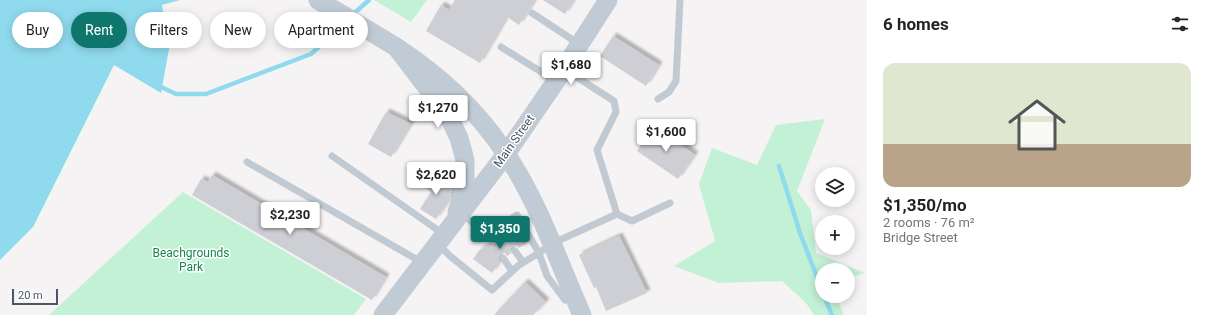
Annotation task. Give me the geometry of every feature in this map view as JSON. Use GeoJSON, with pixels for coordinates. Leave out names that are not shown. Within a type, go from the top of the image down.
{"type":"FeatureCollection","features":[{"type":"Feature","properties":{"kind":"main road"},"geometry":{"type":"LineString","coordinates":[[318,0],[396,47],[430,71],[458,96],[483,123],[506,154],[528,192],[545,248],[573,295],[581,315]]}},
{"type":"Feature","properties":{"kind":"main road","name":"Main Street"},"geometry":{"type":"LineString","coordinates":[[383,315],[506,154],[560,75],[608,0]]}},
{"type":"Feature","properties":{"kind":"main road"},"geometry":{"type":"LineString","coordinates":[[396,47],[444,109],[459,138],[465,160],[466,180],[463,194],[449,228]]}},
{"type":"Feature","properties":{"kind":"lane"},"geometry":{"type":"LineString","coordinates":[[658,98],[670,92],[676,81],[680,0]]}},
{"type":"Feature","properties":{"kind":"lane"},"geometry":{"type":"LineString","coordinates":[[532,13],[580,44]]}},
{"type":"Feature","properties":{"kind":"lane"},"geometry":{"type":"LineString","coordinates":[[501,47],[614,101],[616,112],[597,150],[618,214],[632,221],[670,203]]}},
{"type":"Feature","properties":{"kind":"lane"},"geometry":{"type":"LineString","coordinates":[[332,156],[432,226],[449,228],[491,239],[499,227],[517,215],[545,248]]}},
{"type":"Feature","properties":{"kind":"lane"},"geometry":{"type":"LineString","coordinates":[[247,162],[423,263]]}},
{"type":"Feature","properties":{"kind":"lane"},"geometry":{"type":"LineString","coordinates":[[449,228],[450,256],[492,290],[523,262],[545,248],[618,214]]}},
{"type":"Feature","properties":{"kind":"lane"},"geometry":{"type":"LineString","coordinates":[[499,227],[504,235]]}},
{"type":"Feature","properties":{"kind":"lane"},"geometry":{"type":"LineString","coordinates":[[515,251],[523,262]]}},
{"type":"Feature","properties":{"kind":"lane"},"geometry":{"type":"LineString","coordinates":[[503,258],[512,271]]}},
{"type":"Feature","properties":{"kind":"green space"},"geometry":{"type":"Polygon","coordinates":[[[374,0],[427,0],[411,22],[374,0]]]}},
{"type":"Feature","properties":{"kind":"green space"},"geometry":{"type":"Polygon","coordinates":[[[825,119],[797,191],[811,210],[815,255],[821,255],[840,263],[815,263],[815,303],[839,303],[844,315],[814,315],[806,303],[782,281],[719,283],[674,266],[715,241],[699,184],[712,148],[757,165],[776,125],[825,119]]]}},
{"type":"Feature","properties":{"kind":"green space","name":"Beachgrounds Park"},"geometry":{"type":"Polygon","coordinates":[[[183,192],[366,299],[354,315],[49,315],[183,192]]]}},
{"type":"Feature","properties":{"kind":"green space"},"geometry":{"type":"Polygon","coordinates":[[[855,269],[865,273],[855,276],[855,269]]]}},
{"type":"Feature","properties":{"kind":"water"},"geometry":{"type":"Polygon","coordinates":[[[0,0],[180,0],[162,5],[163,12],[135,12],[135,48],[169,48],[161,93],[114,65],[33,227],[0,260],[0,0]]]}},
{"type":"Feature","properties":{"kind":"building"},"geometry":{"type":"Polygon","coordinates":[[[455,0],[535,0],[519,25],[507,17],[480,63],[426,31],[441,5],[449,10],[455,0]]]}},
{"type":"Feature","properties":{"kind":"building"},"geometry":{"type":"Polygon","coordinates":[[[543,0],[574,0],[565,14],[543,0]]]}},
{"type":"Feature","properties":{"kind":"building"},"geometry":{"type":"Polygon","coordinates":[[[613,36],[659,65],[646,86],[600,56],[613,36]]]}},
{"type":"Feature","properties":{"kind":"building"},"geometry":{"type":"Polygon","coordinates":[[[386,112],[411,124],[391,157],[368,144],[386,112]]]}},
{"type":"Feature","properties":{"kind":"building"},"geometry":{"type":"Polygon","coordinates":[[[653,126],[695,155],[678,179],[637,151],[653,126]]]}},
{"type":"Feature","properties":{"kind":"building"},"geometry":{"type":"Polygon","coordinates":[[[432,173],[453,188],[450,199],[436,219],[420,209],[431,192],[422,186],[432,173]]]}},
{"type":"Feature","properties":{"kind":"building"},"geometry":{"type":"Polygon","coordinates":[[[212,175],[386,277],[372,300],[192,195],[201,179],[208,182],[212,175]]]}},
{"type":"Feature","properties":{"kind":"building"},"geometry":{"type":"Polygon","coordinates":[[[518,226],[527,243],[519,248],[517,246],[512,247],[510,249],[511,253],[507,256],[505,253],[500,254],[498,258],[500,262],[492,273],[473,259],[480,250],[489,245],[493,247],[496,246],[498,242],[497,239],[507,239],[509,235],[508,232],[518,226]]]}},
{"type":"Feature","properties":{"kind":"building"},"geometry":{"type":"Polygon","coordinates":[[[619,236],[647,293],[606,311],[596,287],[594,288],[579,255],[619,236]]]}},
{"type":"Feature","properties":{"kind":"building"},"geometry":{"type":"Polygon","coordinates":[[[525,282],[546,302],[533,315],[494,315],[525,282]]]}},
{"type":"Feature","properties":{"kind":"waterway"},"geometry":{"type":"LineString","coordinates":[[355,12],[369,0]]}},
{"type":"Feature","properties":{"kind":"waterway"},"geometry":{"type":"LineString","coordinates":[[157,85],[176,94],[206,94],[311,54],[318,48]]}},
{"type":"Feature","properties":{"kind":"waterway"},"geometry":{"type":"LineString","coordinates":[[779,166],[800,233],[815,272]]}},
{"type":"Feature","properties":{"kind":"waterway"},"geometry":{"type":"LineString","coordinates":[[827,303],[832,315]]}}]}
